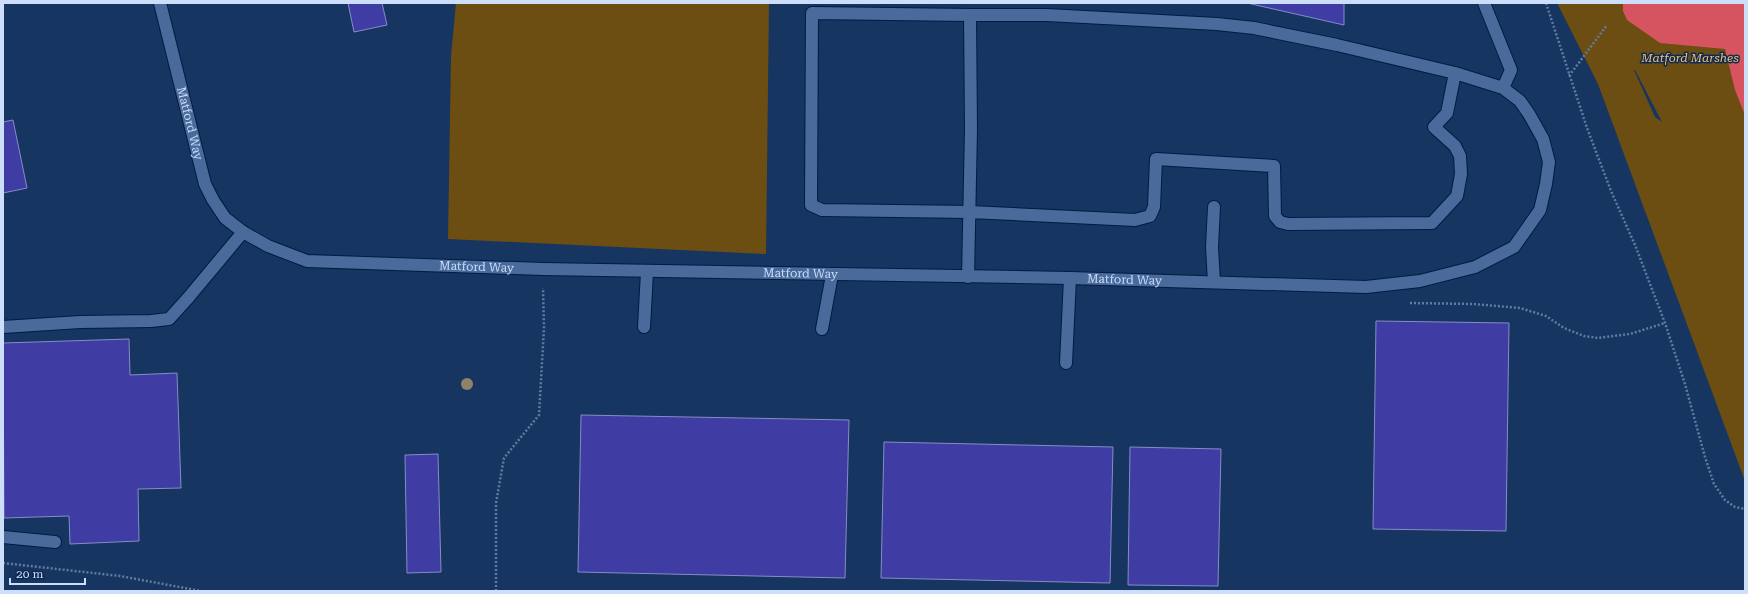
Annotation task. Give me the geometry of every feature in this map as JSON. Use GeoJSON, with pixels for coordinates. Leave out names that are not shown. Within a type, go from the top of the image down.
{"type":"FeatureCollection","features":[{"type":"Feature","properties":{"kind":"street","name":"Matford Way"},"geometry":{"type":"LineString","coordinates":[[160,3],[205,184],[214,200],[226,218],[243,232],[268,246],[307,261],[542,270],[1070,278],[1366,287],[1420,281],[1475,267],[1514,247],[1540,210],[1549,162],[1543,139],[1520,101],[1503,88]]}},
{"type":"Feature","properties":{"kind":"street"},"geometry":{"type":"LineString","coordinates":[[1455,73],[1447,113],[1434,127],[1455,146],[1460,156],[1461,174],[1457,196],[1432,223],[1288,224],[1280,222],[1275,216],[1274,166],[1156,159],[1154,208],[1150,216],[1135,220],[970,212],[822,210],[811,205],[812,8],[970,15],[1047,15],[1223,25],[1286,34],[1455,73],[1503,88],[1511,70],[1484,3]]}},
{"type":"Feature","properties":{"kind":"street"},"geometry":{"type":"LineString","coordinates":[[968,277],[970,212],[970,15]]}},
{"type":"Feature","properties":{"kind":"street"},"geometry":{"type":"LineString","coordinates":[[1214,207],[1212,247],[1214,282]]}},
{"type":"Feature","properties":{"kind":"street"},"geometry":{"type":"LineString","coordinates":[[3,327],[80,322],[151,322],[169,318],[188,298],[243,232]]}},
{"type":"Feature","properties":{"kind":"street"},"geometry":{"type":"LineString","coordinates":[[644,327],[647,272]]}},
{"type":"Feature","properties":{"kind":"street"},"geometry":{"type":"LineString","coordinates":[[822,329],[832,275]]}},
{"type":"Feature","properties":{"kind":"street"},"geometry":{"type":"LineString","coordinates":[[1066,363],[1070,278]]}},
{"type":"Feature","properties":{"kind":"street"},"geometry":{"type":"LineString","coordinates":[[3,537],[54,542]]}},
{"type":"Feature","properties":{"kind":"path"},"geometry":{"type":"LineString","coordinates":[[1546,3],[1569,76],[1611,191],[1635,245],[1665,323],[1685,384],[1714,484],[1725,500],[1735,507],[1745,509]]}},
{"type":"Feature","properties":{"kind":"path"},"geometry":{"type":"LineString","coordinates":[[1569,76],[1607,25]]}},
{"type":"Feature","properties":{"kind":"path"},"geometry":{"type":"LineString","coordinates":[[496,591],[496,502],[504,458],[539,415],[544,328],[542,270]]}},
{"type":"Feature","properties":{"kind":"path"},"geometry":{"type":"LineString","coordinates":[[1403,303],[1473,304],[1520,308],[1546,316],[1564,328],[1584,336],[1598,338],[1630,334],[1665,323]]}},
{"type":"Feature","properties":{"kind":"path"},"geometry":{"type":"LineString","coordinates":[[3,564],[120,576],[201,591]]}},
{"type":"Feature","properties":{"kind":"green space"},"geometry":{"type":"Polygon","coordinates":[[[456,3],[769,3],[766,254],[448,239],[451,56],[456,3]]]}},
{"type":"Feature","properties":{"kind":"green space","name":"Matford Marshes"},"geometry":{"type":"Polygon","coordinates":[[[1557,3],[1745,3],[1745,481],[1598,84],[1557,3]],[[1635,70],[1655,117],[1662,122],[1635,70]]]}},
{"type":"Feature","properties":{"kind":"shaded area"},"geometry":{"type":"Polygon","coordinates":[[[1623,3],[1745,3],[1745,115],[1735,90],[1725,49],[1660,43],[1627,20],[1623,11],[1623,3]]]}},
{"type":"Feature","properties":{"kind":"building"},"geometry":{"type":"Polygon","coordinates":[[[348,3],[382,3],[387,25],[354,32],[348,3]]]}},
{"type":"Feature","properties":{"kind":"building"},"geometry":{"type":"Polygon","coordinates":[[[1247,3],[1344,3],[1344,25],[1247,3]]]}},
{"type":"Feature","properties":{"kind":"building"},"geometry":{"type":"Polygon","coordinates":[[[13,120],[27,188],[3,193],[3,122],[13,120]]]}},
{"type":"Feature","properties":{"kind":"building"},"geometry":{"type":"Polygon","coordinates":[[[1376,321],[1509,323],[1506,531],[1373,529],[1376,321]]]}},
{"type":"Feature","properties":{"kind":"building"},"geometry":{"type":"Polygon","coordinates":[[[129,339],[130,375],[177,373],[181,488],[138,489],[139,541],[70,544],[69,516],[4,518],[3,343],[129,339]]]}},
{"type":"Feature","properties":{"kind":"building"},"geometry":{"type":"Polygon","coordinates":[[[581,415],[849,420],[845,578],[578,572],[581,415]]]}},
{"type":"Feature","properties":{"kind":"building"},"geometry":{"type":"Polygon","coordinates":[[[884,442],[1113,447],[1110,583],[881,578],[884,442]]]}},
{"type":"Feature","properties":{"kind":"building"},"geometry":{"type":"Polygon","coordinates":[[[1130,447],[1221,449],[1218,586],[1128,585],[1130,447]]]}},
{"type":"Feature","properties":{"kind":"building"},"geometry":{"type":"Polygon","coordinates":[[[438,454],[441,572],[407,573],[405,455],[438,454]]]}}]}
